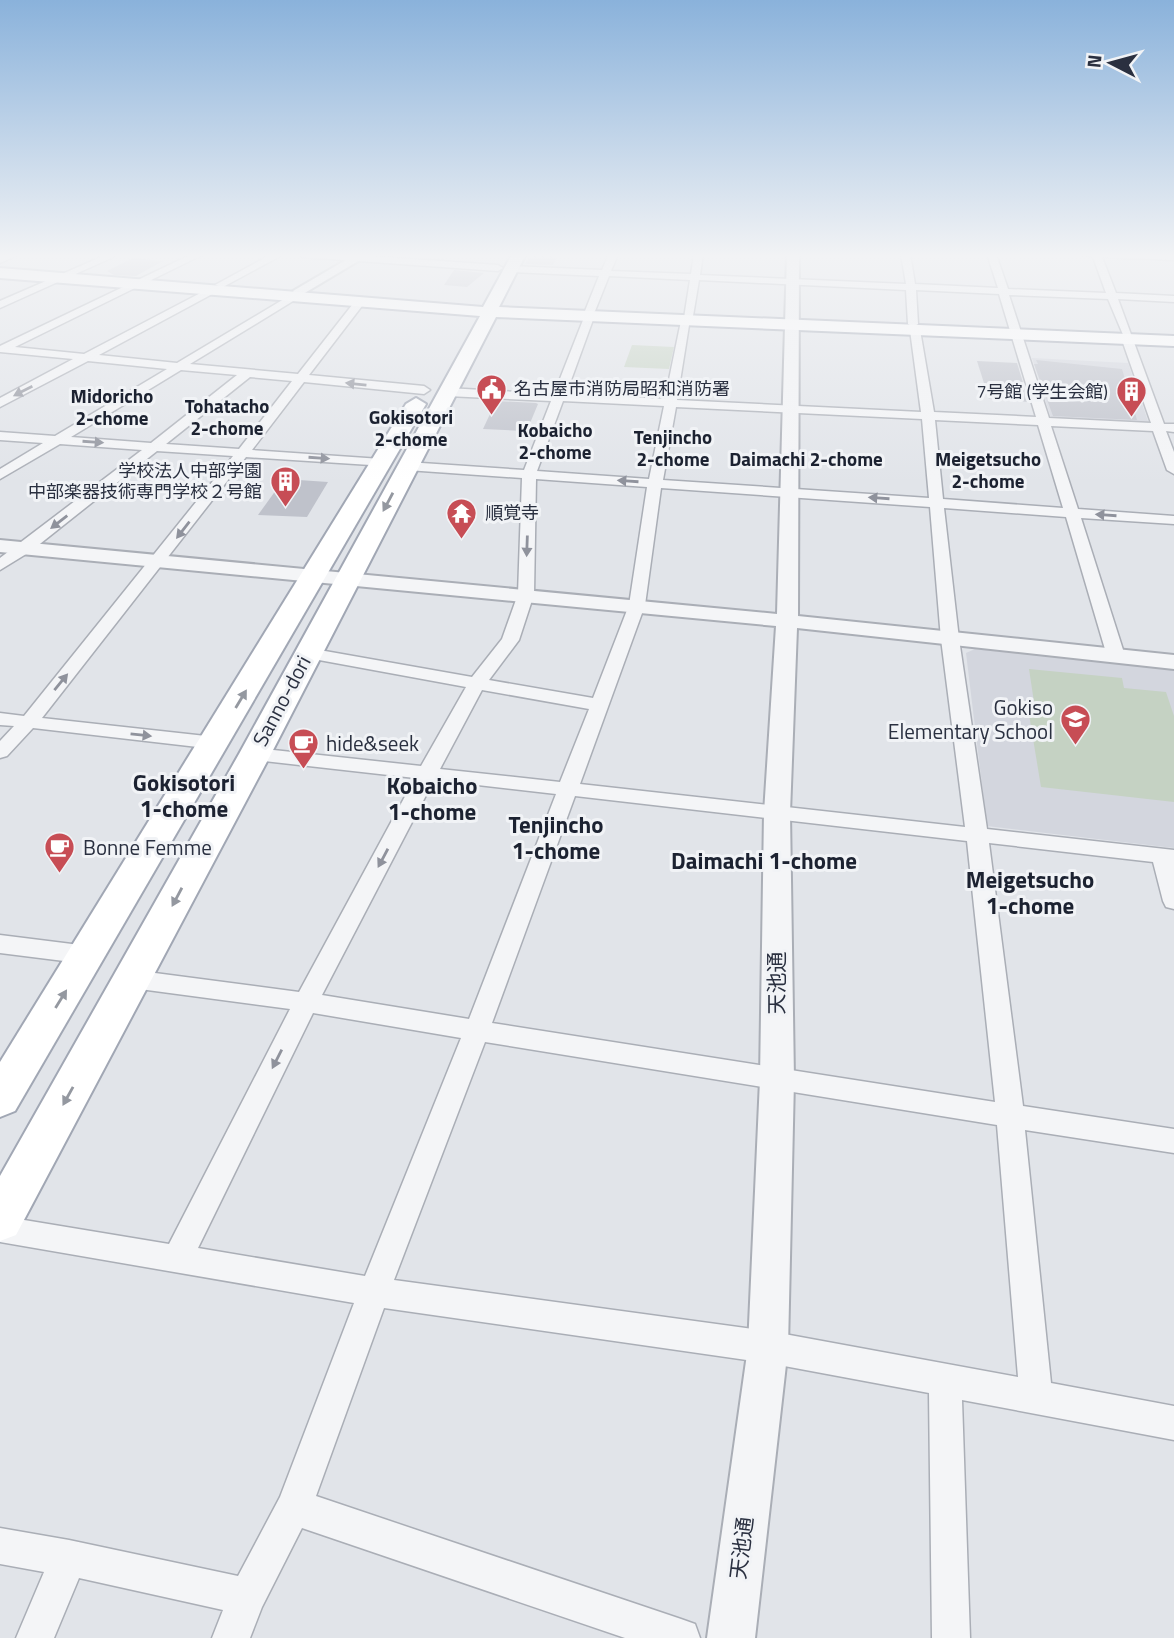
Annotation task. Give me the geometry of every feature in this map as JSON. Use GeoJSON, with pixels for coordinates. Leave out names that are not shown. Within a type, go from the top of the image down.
{"type":"FeatureCollection","features":[{"type":"Feature","properties":{"kind":"main road","name":"Sanno-dori"},"geometry":{"type":"LineString","coordinates":[[0,1220],[308,653],[331,577],[381,463],[424,390],[467,330]]}},
{"type":"Feature","properties":{"kind":"main road","name":"Sanno-dori"},"geometry":{"type":"LineString","coordinates":[[0,1099],[215,743],[407,466],[447,392],[473,330]]}},
{"type":"Feature","properties":{"kind":"main road"},"geometry":{"type":"LineString","coordinates":[[983,330],[1174,339]]}},
{"type":"Feature","properties":{"kind":"street"},"geometry":{"type":"LineString","coordinates":[[1,349],[40,330]]}},
{"type":"Feature","properties":{"kind":"street"},"geometry":{"type":"LineString","coordinates":[[0,403],[138,330]]}},
{"type":"Feature","properties":{"kind":"street"},"geometry":{"type":"LineString","coordinates":[[0,475],[237,330]]}},
{"type":"Feature","properties":{"kind":"street"},"geometry":{"type":"LineString","coordinates":[[0,752],[29,722],[339,330]]}},
{"type":"Feature","properties":{"kind":"street"},"geometry":{"type":"LineString","coordinates":[[177,1259],[306,1002],[428,772],[477,683],[510,640],[526,594],[529,475],[583,330]]}},
{"type":"Feature","properties":{"kind":"street"},"geometry":{"type":"LineString","coordinates":[[231,1638],[247,1597],[294,1507],[637,605],[655,483],[684,330]]}},
{"type":"Feature","properties":{"kind":"street","name":"天池通"},"geometry":{"type":"LineString","coordinates":[[731,1638],[768,1347],[777,1080],[777,813],[787,621],[793,330]]}},
{"type":"Feature","properties":{"kind":"street"},"geometry":{"type":"LineString","coordinates":[[915,330],[928,414],[950,639],[977,834],[1010,1115],[1036,1399]]}},
{"type":"Feature","properties":{"kind":"street"},"geometry":{"type":"LineString","coordinates":[[1124,330],[1174,470]]}},
{"type":"Feature","properties":{"kind":"street"},"geometry":{"type":"LineString","coordinates":[[1015,332],[1074,513],[1116,656]]}},
{"type":"Feature","properties":{"kind":"street"},"geometry":{"type":"LineString","coordinates":[[1,349],[424,390]]}},
{"type":"Feature","properties":{"kind":"street"},"geometry":{"type":"LineString","coordinates":[[0,565],[26,548],[247,373]]}},
{"type":"Feature","properties":{"kind":"street"},"geometry":{"type":"LineString","coordinates":[[447,392],[1174,428]]}},
{"type":"Feature","properties":{"kind":"street"},"geometry":{"type":"LineString","coordinates":[[0,436],[381,463]]}},
{"type":"Feature","properties":{"kind":"street"},"geometry":{"type":"LineString","coordinates":[[407,466],[1174,520]]}},
{"type":"Feature","properties":{"kind":"street"},"geometry":{"type":"LineString","coordinates":[[0,546],[526,594],[1174,662]]}},
{"type":"Feature","properties":{"kind":"street"},"geometry":{"type":"LineString","coordinates":[[308,653],[598,705]]}},
{"type":"Feature","properties":{"kind":"street"},"geometry":{"type":"LineString","coordinates":[[0,719],[215,743]]}},
{"type":"Feature","properties":{"kind":"street"},"geometry":{"type":"LineString","coordinates":[[255,754],[1168,857],[1174,901]]}},
{"type":"Feature","properties":{"kind":"street"},"geometry":{"type":"LineString","coordinates":[[0,944],[88,956]]}},
{"type":"Feature","properties":{"kind":"street"},"geometry":{"type":"LineString","coordinates":[[132,979],[306,1002],[777,1080],[1174,1141]]}},
{"type":"Feature","properties":{"kind":"street"},"geometry":{"type":"LineString","coordinates":[[0,1229],[374,1292],[768,1347],[1174,1423]]}},
{"type":"Feature","properties":{"kind":"street"},"geometry":{"type":"LineString","coordinates":[[945,1382],[951,1638]]}},
{"type":"Feature","properties":{"kind":"street"},"geometry":{"type":"LineString","coordinates":[[294,1507],[681,1638]]}},
{"type":"Feature","properties":{"kind":"street"},"geometry":{"type":"LineString","coordinates":[[0,1546],[69,1558],[247,1597]]}},
{"type":"Feature","properties":{"kind":"street"},"geometry":{"type":"LineString","coordinates":[[35,1638],[69,1558]]}},
{"type":"Feature","properties":{"kind":"shaded area"},"geometry":{"type":"Polygon","coordinates":[[[1032,358],[1128,363],[1149,424],[1051,418],[1032,358]]]}},
{"type":"Feature","properties":{"kind":"shaded area","name":"Gokiso Elementary School"},"geometry":{"type":"Polygon","coordinates":[[[975,649],[1174,669],[1174,848],[987,826],[966,653],[975,649]]]}},
{"type":"Feature","properties":{"kind":"green space"},"geometry":{"type":"Polygon","coordinates":[[[632,345],[674,347],[669,369],[624,367],[632,345]]]}},
{"type":"Feature","properties":{"kind":"green space"},"geometry":{"type":"Polygon","coordinates":[[[1029,669],[1122,678],[1124,688],[1166,692],[1174,716],[1174,802],[1041,787],[1027,702],[1034,702],[1029,669]]]}},
{"type":"Feature","properties":{"kind":"building"},"geometry":{"type":"Polygon","coordinates":[[[1036,360],[1122,369],[1137,420],[1053,416],[1034,364],[1038,364],[1036,360]]]}},
{"type":"Feature","properties":{"kind":"building"},"geometry":{"type":"Polygon","coordinates":[[[977,361],[1017,363],[1029,402],[989,399],[977,361]]]}},
{"type":"Feature","properties":{"kind":"building","name":"名古屋市消防局昭和消防署"},"geometry":{"type":"Polygon","coordinates":[[[496,401],[538,404],[528,428],[524,431],[483,429],[496,401]]]}},
{"type":"Feature","properties":{"kind":"building"},"geometry":{"type":"Polygon","coordinates":[[[284,479],[328,482],[307,517],[258,515],[284,479]]]}},
{"type":"Feature","properties":{"kind":"place","name":"名古屋市消防局昭和消防署"},"geometry":{"type":"Point","coordinates":[491,416]}},
{"type":"Feature","properties":{"kind":"place","name":"7号館 (学生会館)"},"geometry":{"type":"Point","coordinates":[1131,419]}},
{"type":"Feature","properties":{"kind":"place","name":"学校法人中部学園 中部楽器技術専門学校２号館"},"geometry":{"type":"Point","coordinates":[285,508]}},
{"type":"Feature","properties":{"kind":"place","name":"順覚寺"},"geometry":{"type":"Point","coordinates":[462,540]}},
{"type":"Feature","properties":{"kind":"place","name":"Gokiso Elementary School"},"geometry":{"type":"Point","coordinates":[1076,747]}},
{"type":"Feature","properties":{"kind":"place","name":"hide&seek"},"geometry":{"type":"Point","coordinates":[303,771]}},
{"type":"Feature","properties":{"kind":"place","name":"Bonne Femme"},"geometry":{"type":"Point","coordinates":[60,875]}},
{"type":"Feature","properties":{"kind":"district","name":"Midoricho 2-chome"},"geometry":{"type":"Point","coordinates":[112,407]}},
{"type":"Feature","properties":{"kind":"district","name":"Tohatacho 2-chome"},"geometry":{"type":"Point","coordinates":[227,417]}},
{"type":"Feature","properties":{"kind":"district","name":"Gokisotori 2-chome"},"geometry":{"type":"Point","coordinates":[411,428]}},
{"type":"Feature","properties":{"kind":"district","name":"Kobaicho 2-chome"},"geometry":{"type":"Point","coordinates":[555,441]}},
{"type":"Feature","properties":{"kind":"district","name":"Tenjincho 2-chome"},"geometry":{"type":"Point","coordinates":[673,448]}},
{"type":"Feature","properties":{"kind":"district","name":"Daimachi 2-chome"},"geometry":{"type":"Point","coordinates":[806,459]}},
{"type":"Feature","properties":{"kind":"district","name":"Meigetsucho 2-chome"},"geometry":{"type":"Point","coordinates":[988,470]}},
{"type":"Feature","properties":{"kind":"district","name":"Gokisotori 1-chome"},"geometry":{"type":"Point","coordinates":[184,796]}},
{"type":"Feature","properties":{"kind":"district","name":"Kobaicho 1-chome"},"geometry":{"type":"Point","coordinates":[432,799]}},
{"type":"Feature","properties":{"kind":"district","name":"Tenjincho 1-chome"},"geometry":{"type":"Point","coordinates":[556,838]}},
{"type":"Feature","properties":{"kind":"district","name":"Daimachi 1-chome"},"geometry":{"type":"Point","coordinates":[764,861]}},
{"type":"Feature","properties":{"kind":"district","name":"Meigetsucho 1-chome"},"geometry":{"type":"Point","coordinates":[1030,893]}}]}
